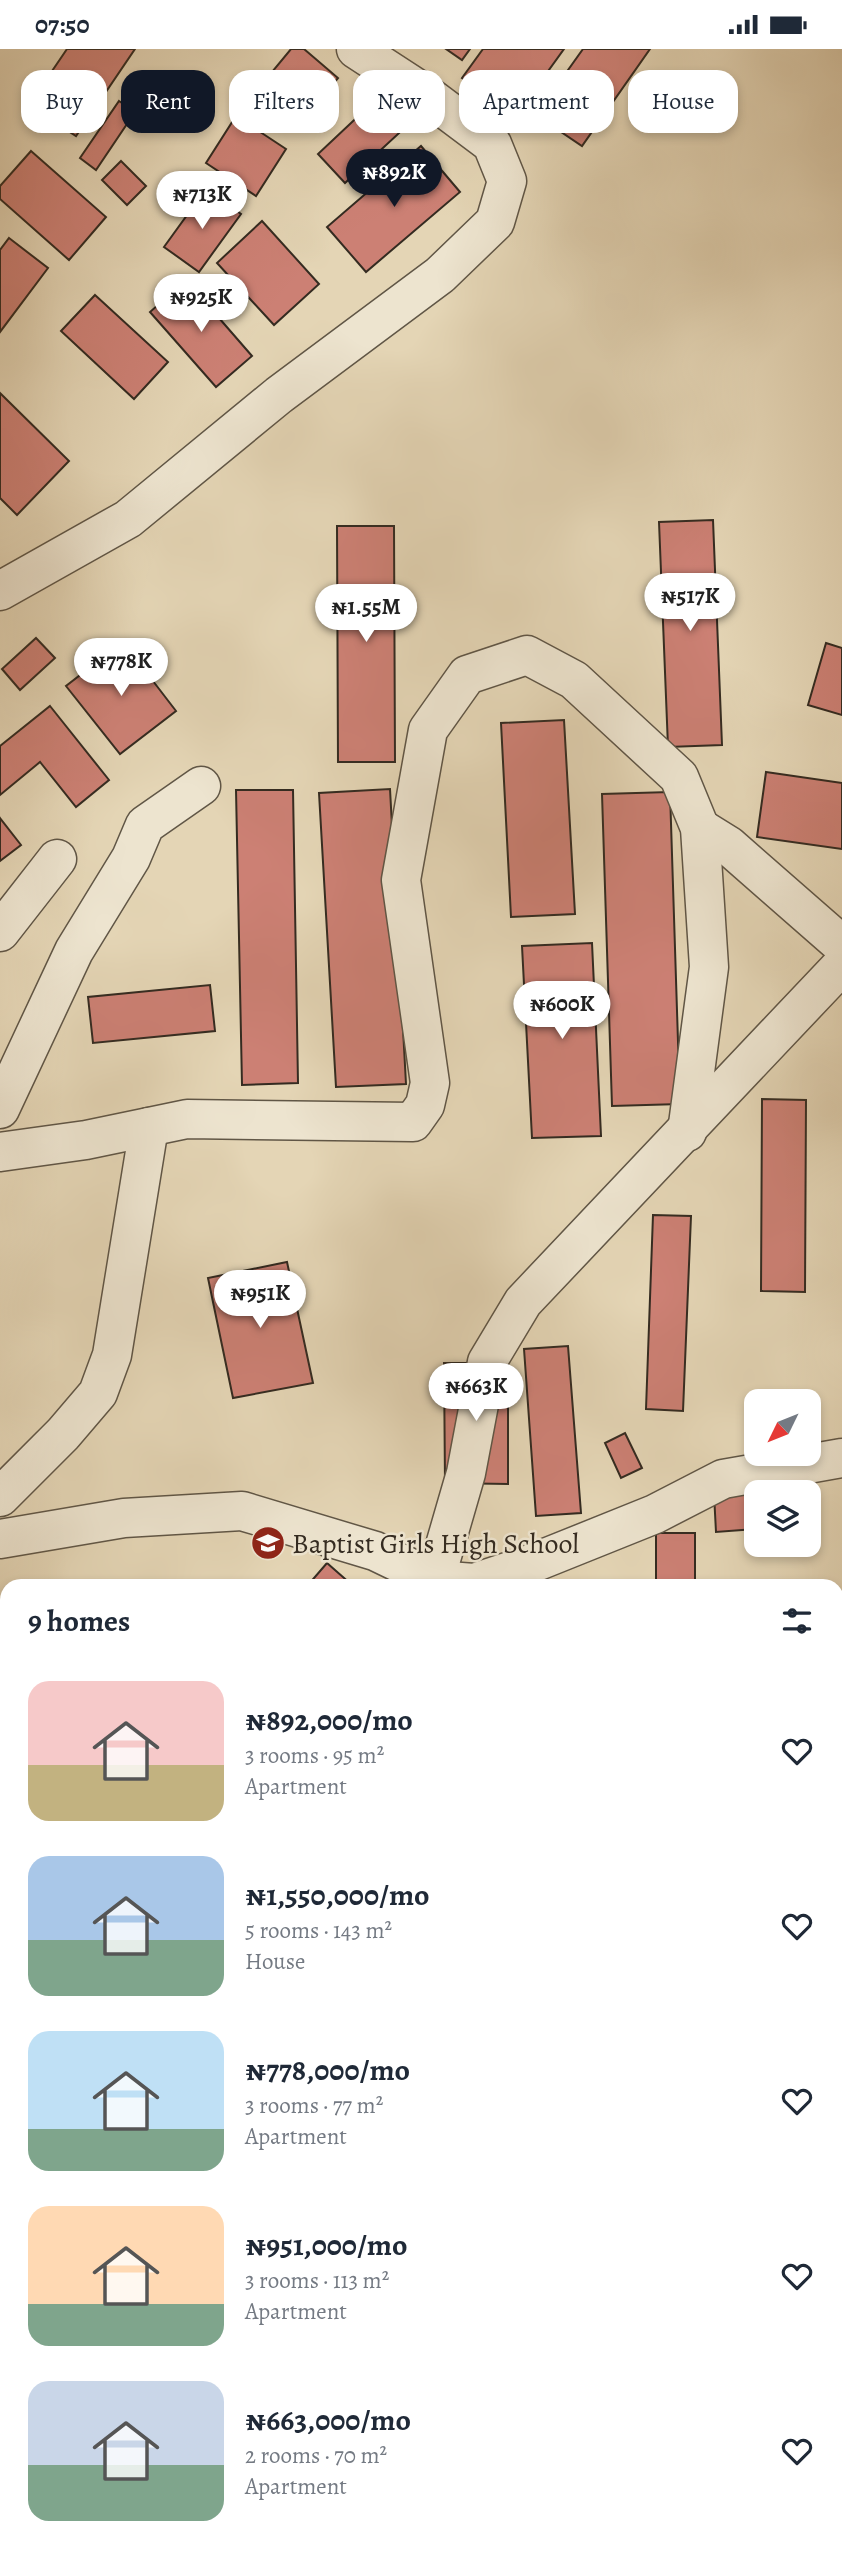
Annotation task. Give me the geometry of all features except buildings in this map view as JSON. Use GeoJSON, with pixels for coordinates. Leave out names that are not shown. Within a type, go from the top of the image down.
{"type":"FeatureCollection","features":[{"type":"Feature","properties":{"kind":"street"},"geometry":{"type":"LineString","coordinates":[[0,591],[128,519],[279,395],[440,275],[495,222],[507,181],[492,144],[428,96],[356,49]]}},
{"type":"Feature","properties":{"kind":"street"},"geometry":{"type":"LineString","coordinates":[[0,1152],[86,1140],[187,1119],[413,1122],[425,1105],[430,1083],[401,880],[428,730],[467,675],[527,655],[574,680],[679,777],[699,828],[709,967],[687,1132]]}},
{"type":"Feature","properties":{"kind":"street"},"geometry":{"type":"LineString","coordinates":[[0,1109],[74,951],[131,858],[145,825],[201,786]]}},
{"type":"Feature","properties":{"kind":"street"},"geometry":{"type":"LineString","coordinates":[[699,828],[729,846],[842,945]]}},
{"type":"Feature","properties":{"kind":"street"},"geometry":{"type":"LineString","coordinates":[[0,932],[57,859]]}},
{"type":"Feature","properties":{"kind":"street"},"geometry":{"type":"LineString","coordinates":[[440,1579],[466,1473],[487,1362],[523,1302],[687,1132],[842,965]]}},
{"type":"Feature","properties":{"kind":"street"},"geometry":{"type":"LineString","coordinates":[[0,1497],[63,1434],[98,1393],[112,1355],[149,1127]]}},
{"type":"Feature","properties":{"kind":"street"},"geometry":{"type":"LineString","coordinates":[[486,1579],[654,1514],[723,1479],[842,1458]]}},
{"type":"Feature","properties":{"kind":"street"},"geometry":{"type":"LineString","coordinates":[[0,1539],[124,1518],[242,1511],[375,1551],[431,1579]]}},
{"type":"Feature","properties":{"kind":"place","name":"Baptist Girls High School"},"geometry":{"type":"Point","coordinates":[268,1543]}}]}
